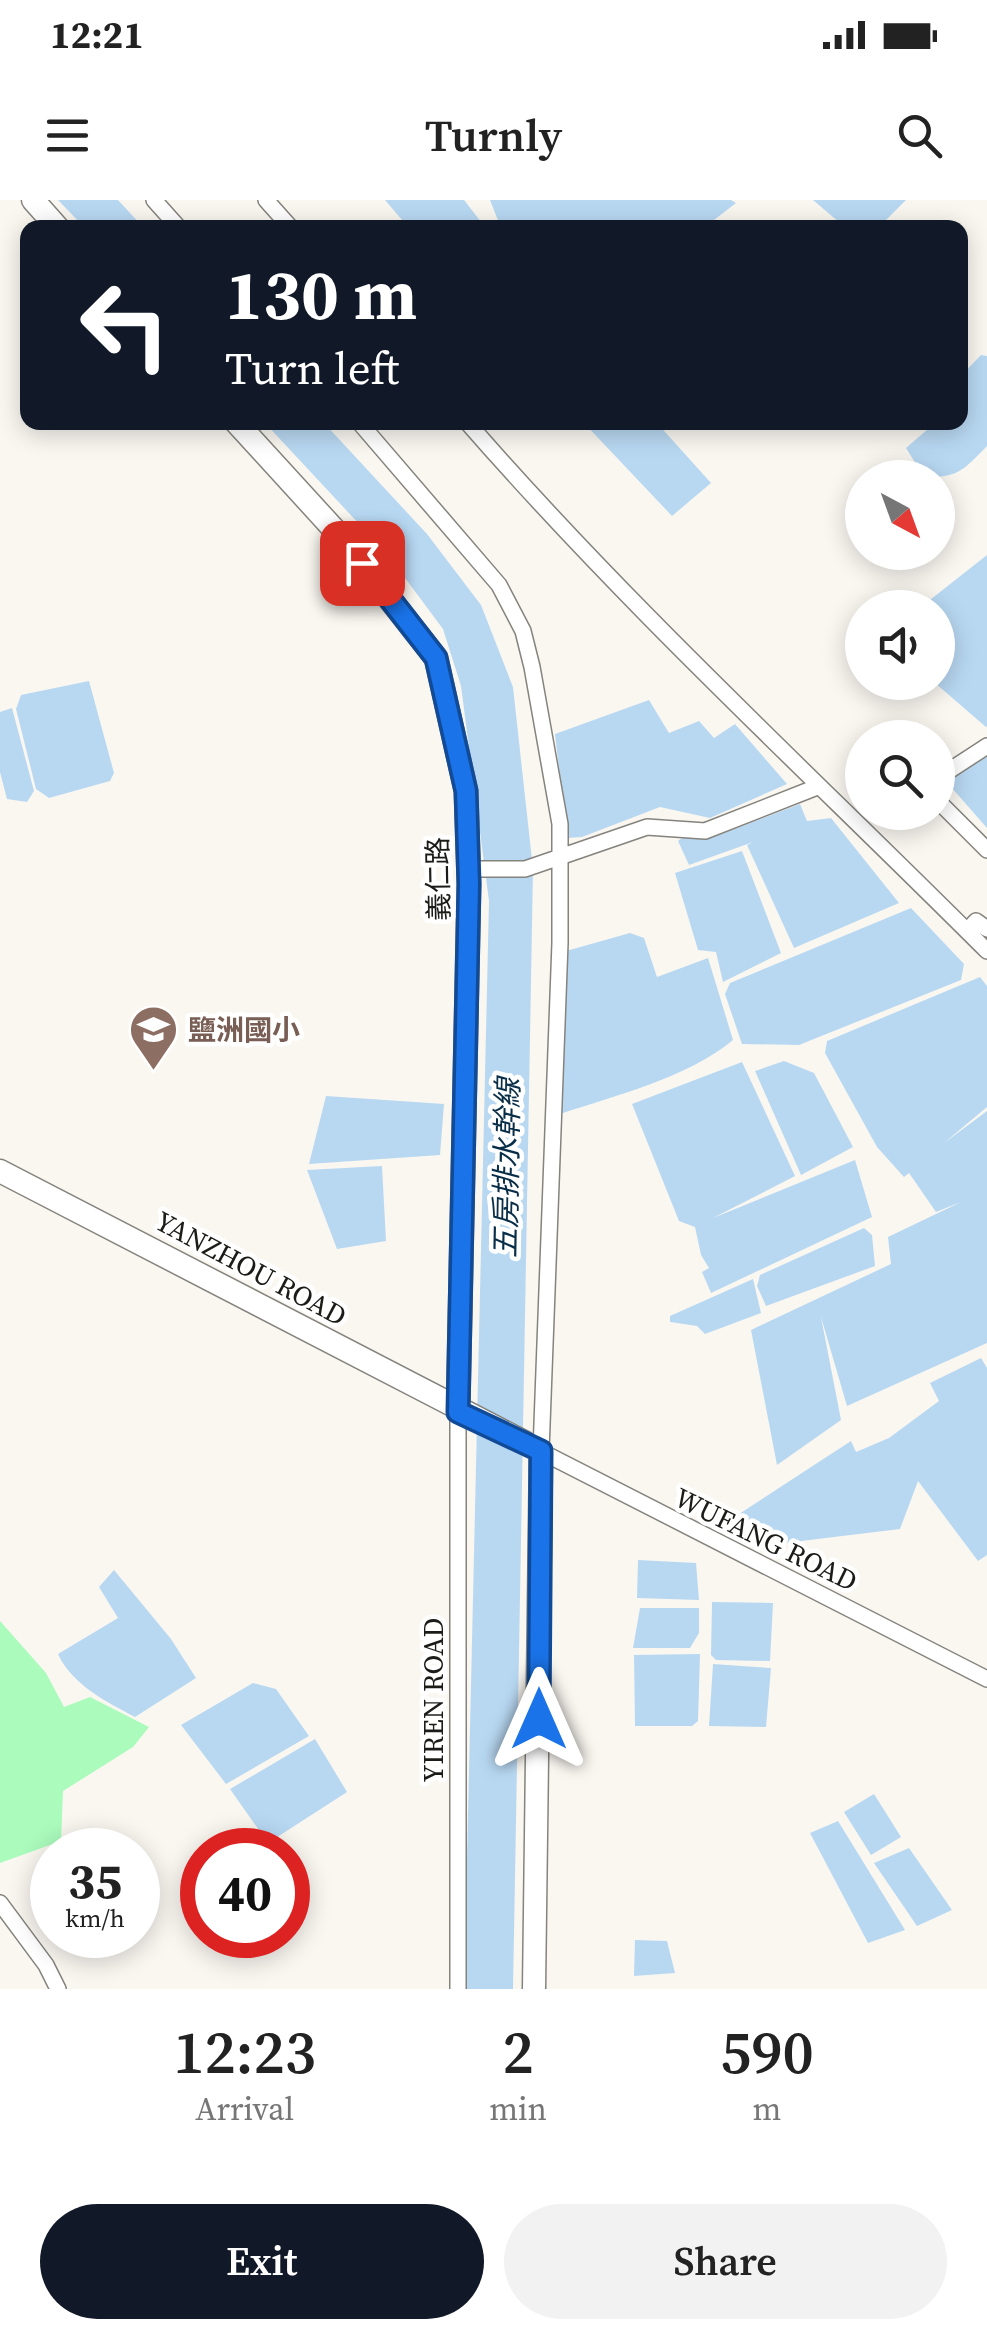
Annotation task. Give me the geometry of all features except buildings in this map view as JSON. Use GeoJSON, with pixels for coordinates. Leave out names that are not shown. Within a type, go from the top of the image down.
{"type":"FeatureCollection","features":[{"type":"Feature","properties":{"kind":"street"},"geometry":{"type":"LineString","coordinates":[[154,200],[172,220]]}},
{"type":"Feature","properties":{"kind":"street"},"geometry":{"type":"LineString","coordinates":[[266,200],[284,220]]}},
{"type":"Feature","properties":{"kind":"street","name":"義仁路"},"geometry":{"type":"LineString","coordinates":[[243,430],[342,538],[436,658],[466,791],[475,869],[466,1415]]}},
{"type":"Feature","properties":{"kind":"street"},"geometry":{"type":"LineString","coordinates":[[366,430],[484,566],[523,631],[560,824],[560,943],[532,1447],[534,1989]]}},
{"type":"Feature","properties":{"kind":"street"},"geometry":{"type":"LineString","coordinates":[[474,430],[537,503],[817,787],[987,951]]}},
{"type":"Feature","properties":{"kind":"street"},"geometry":{"type":"LineString","coordinates":[[955,767],[987,746]]}},
{"type":"Feature","properties":{"kind":"street"},"geometry":{"type":"LineString","coordinates":[[475,869],[525,869],[647,827],[706,831],[817,787]]}},
{"type":"Feature","properties":{"kind":"street"},"geometry":{"type":"LineString","coordinates":[[955,818],[987,850]]}},
{"type":"Feature","properties":{"kind":"street"},"geometry":{"type":"LineString","coordinates":[[967,931],[976,921],[987,928]]}},
{"type":"Feature","properties":{"kind":"street","name":"YANZHOU ROAD"},"geometry":{"type":"LineString","coordinates":[[0,1170],[532,1447]]}},
{"type":"Feature","properties":{"kind":"street","name":"YIREN ROAD"},"geometry":{"type":"LineString","coordinates":[[458,1989],[466,1415]]}},
{"type":"Feature","properties":{"kind":"street","name":"WUFANG ROAD"},"geometry":{"type":"LineString","coordinates":[[532,1447],[987,1679]]}},
{"type":"Feature","properties":{"kind":"street"},"geometry":{"type":"LineString","coordinates":[[0,1903],[46,1965],[58,1989]]}},
{"type":"Feature","properties":{"kind":"green space"},"geometry":{"type":"Polygon","coordinates":[[[0,1621],[46,1673],[64,1707],[90,1697],[149,1727],[133,1747],[63,1791],[62,1828],[30,1828],[30,1852],[0,1863],[0,1621]]]}},
{"type":"Feature","properties":{"kind":"water"},"geometry":{"type":"Polygon","coordinates":[[[58,200],[118,200],[137,220],[77,220],[58,200]]]}},
{"type":"Feature","properties":{"kind":"water"},"geometry":{"type":"Polygon","coordinates":[[[385,200],[464,200],[480,220],[402,220],[385,200]]]}},
{"type":"Feature","properties":{"kind":"water"},"geometry":{"type":"Polygon","coordinates":[[[490,200],[736,203],[714,220],[498,220],[490,200]]]}},
{"type":"Feature","properties":{"kind":"water"},"geometry":{"type":"Polygon","coordinates":[[[813,200],[906,200],[886,220],[837,220],[813,200]]]}},
{"type":"Feature","properties":{"kind":"water"},"geometry":{"type":"Polygon","coordinates":[[[981,355],[987,356],[987,446],[955,472],[955,460],[913,460],[906,448],[927,430],[968,430],[968,369],[981,355]]]}},
{"type":"Feature","properties":{"kind":"water","name":"五房排水幹線"},"geometry":{"type":"Polygon","coordinates":[[[272,430],[330,430],[427,534],[481,605],[513,687],[533,869],[513,1989],[464,1989],[489,901],[461,686],[443,629],[388,555],[272,430]]]}},
{"type":"Feature","properties":{"kind":"water"},"geometry":{"type":"Polygon","coordinates":[[[591,430],[663,430],[711,483],[672,516],[591,430]]]}},
{"type":"Feature","properties":{"kind":"water"},"geometry":{"type":"Polygon","coordinates":[[[987,555],[986,727],[955,700],[955,590],[943,590],[987,555]]]}},
{"type":"Feature","properties":{"kind":"water"},"geometry":{"type":"Polygon","coordinates":[[[89,681],[114,773],[110,781],[49,798],[36,789],[16,709],[21,695],[89,681]]]}},
{"type":"Feature","properties":{"kind":"water"},"geometry":{"type":"Polygon","coordinates":[[[649,700],[669,733],[699,721],[714,738],[735,724],[787,784],[710,818],[660,807],[582,837],[567,838],[555,734],[649,700]]]}},
{"type":"Feature","properties":{"kind":"water"},"geometry":{"type":"Polygon","coordinates":[[[12,708],[34,791],[27,802],[7,799],[0,772],[0,712],[12,708]]]}},
{"type":"Feature","properties":{"kind":"water"},"geometry":{"type":"Polygon","coordinates":[[[987,755],[987,828],[955,792],[955,773],[987,755]]]}},
{"type":"Feature","properties":{"kind":"water"},"geometry":{"type":"Polygon","coordinates":[[[800,804],[807,821],[831,818],[899,903],[794,948],[747,845],[753,842],[689,865],[678,841],[685,836],[708,839],[800,804]]]}},
{"type":"Feature","properties":{"kind":"water"},"geometry":{"type":"Polygon","coordinates":[[[742,851],[781,953],[723,982],[716,952],[698,950],[675,873],[742,851]]]}},
{"type":"Feature","properties":{"kind":"water"},"geometry":{"type":"Polygon","coordinates":[[[911,908],[964,964],[961,980],[799,1045],[742,1044],[725,994],[730,983],[911,908]]]}},
{"type":"Feature","properties":{"kind":"water"},"geometry":{"type":"Polygon","coordinates":[[[630,933],[644,938],[657,977],[708,958],[733,1040],[673,1075],[560,1114],[559,953],[630,933]]]}},
{"type":"Feature","properties":{"kind":"water"},"geometry":{"type":"Polygon","coordinates":[[[980,977],[987,986],[987,1107],[944,1143],[987,1111],[987,1343],[847,1406],[821,1317],[841,1420],[777,1465],[751,1330],[891,1264],[888,1237],[961,1202],[936,1212],[909,1173],[904,1177],[877,1147],[825,1053],[827,1041],[980,977]]]}},
{"type":"Feature","properties":{"kind":"water"},"geometry":{"type":"Polygon","coordinates":[[[784,1061],[814,1073],[853,1147],[801,1175],[755,1071],[784,1061]]]}},
{"type":"Feature","properties":{"kind":"water"},"geometry":{"type":"Polygon","coordinates":[[[742,1062],[795,1176],[713,1218],[855,1160],[872,1217],[711,1293],[702,1272],[709,1268],[701,1255],[695,1227],[679,1221],[632,1104],[742,1062]]]}},
{"type":"Feature","properties":{"kind":"water"},"geometry":{"type":"Polygon","coordinates":[[[326,1096],[444,1104],[440,1155],[309,1164],[326,1096]]]}},
{"type":"Feature","properties":{"kind":"water"},"geometry":{"type":"Polygon","coordinates":[[[382,1166],[386,1241],[337,1249],[307,1170],[382,1166]]]}},
{"type":"Feature","properties":{"kind":"water"},"geometry":{"type":"Polygon","coordinates":[[[864,1228],[872,1235],[875,1266],[766,1306],[757,1286],[760,1275],[864,1228]]]}},
{"type":"Feature","properties":{"kind":"water"},"geometry":{"type":"Polygon","coordinates":[[[753,1279],[761,1313],[705,1334],[697,1326],[670,1322],[670,1316],[753,1279]]]}},
{"type":"Feature","properties":{"kind":"water"},"geometry":{"type":"Polygon","coordinates":[[[981,1358],[987,1368],[987,1555],[978,1561],[918,1481],[900,1529],[760,1546],[731,1534],[733,1518],[851,1441],[856,1452],[889,1438],[939,1401],[930,1383],[981,1358]]]}},
{"type":"Feature","properties":{"kind":"water"},"geometry":{"type":"Polygon","coordinates":[[[638,1560],[696,1563],[699,1600],[637,1598],[638,1560]]]}},
{"type":"Feature","properties":{"kind":"water"},"geometry":{"type":"Polygon","coordinates":[[[114,1570],[171,1639],[196,1678],[135,1717],[81,1684],[58,1654],[118,1618],[99,1587],[114,1570]]]}},
{"type":"Feature","properties":{"kind":"water"},"geometry":{"type":"Polygon","coordinates":[[[712,1602],[773,1603],[770,1661],[716,1660],[711,1655],[712,1602]]]}},
{"type":"Feature","properties":{"kind":"water"},"geometry":{"type":"Polygon","coordinates":[[[640,1608],[699,1608],[699,1633],[690,1648],[633,1648],[640,1608]]]}},
{"type":"Feature","properties":{"kind":"water"},"geometry":{"type":"Polygon","coordinates":[[[700,1654],[698,1721],[692,1726],[635,1726],[634,1655],[700,1654]]]}},
{"type":"Feature","properties":{"kind":"water"},"geometry":{"type":"Polygon","coordinates":[[[713,1664],[771,1668],[766,1727],[709,1726],[713,1664]]]}},
{"type":"Feature","properties":{"kind":"water"},"geometry":{"type":"Polygon","coordinates":[[[253,1683],[276,1689],[309,1736],[226,1784],[181,1725],[253,1683]]]}},
{"type":"Feature","properties":{"kind":"water"},"geometry":{"type":"Polygon","coordinates":[[[315,1739],[347,1792],[291,1828],[257,1828],[230,1789],[315,1739]]]}},
{"type":"Feature","properties":{"kind":"water"},"geometry":{"type":"Polygon","coordinates":[[[874,1794],[901,1837],[871,1855],[844,1812],[874,1794]]]}},
{"type":"Feature","properties":{"kind":"water"},"geometry":{"type":"Polygon","coordinates":[[[838,1821],[905,1930],[868,1943],[810,1833],[838,1821]]]}},
{"type":"Feature","properties":{"kind":"water"},"geometry":{"type":"Polygon","coordinates":[[[909,1848],[952,1910],[917,1926],[874,1863],[909,1848]]]}},
{"type":"Feature","properties":{"kind":"water"},"geometry":{"type":"Polygon","coordinates":[[[635,1940],[667,1941],[675,1973],[634,1976],[635,1940]]]}},
{"type":"Feature","properties":{"kind":"place","name":"鹽洲國小"},"geometry":{"type":"Point","coordinates":[153,1072]}},
{"type":"Feature","properties":{"kind":"route"},"geometry":{"type":"LineString","coordinates":[[362,563],[436,658],[466,791],[469,884],[458,1412],[541,1451],[539,1719]]}}]}
